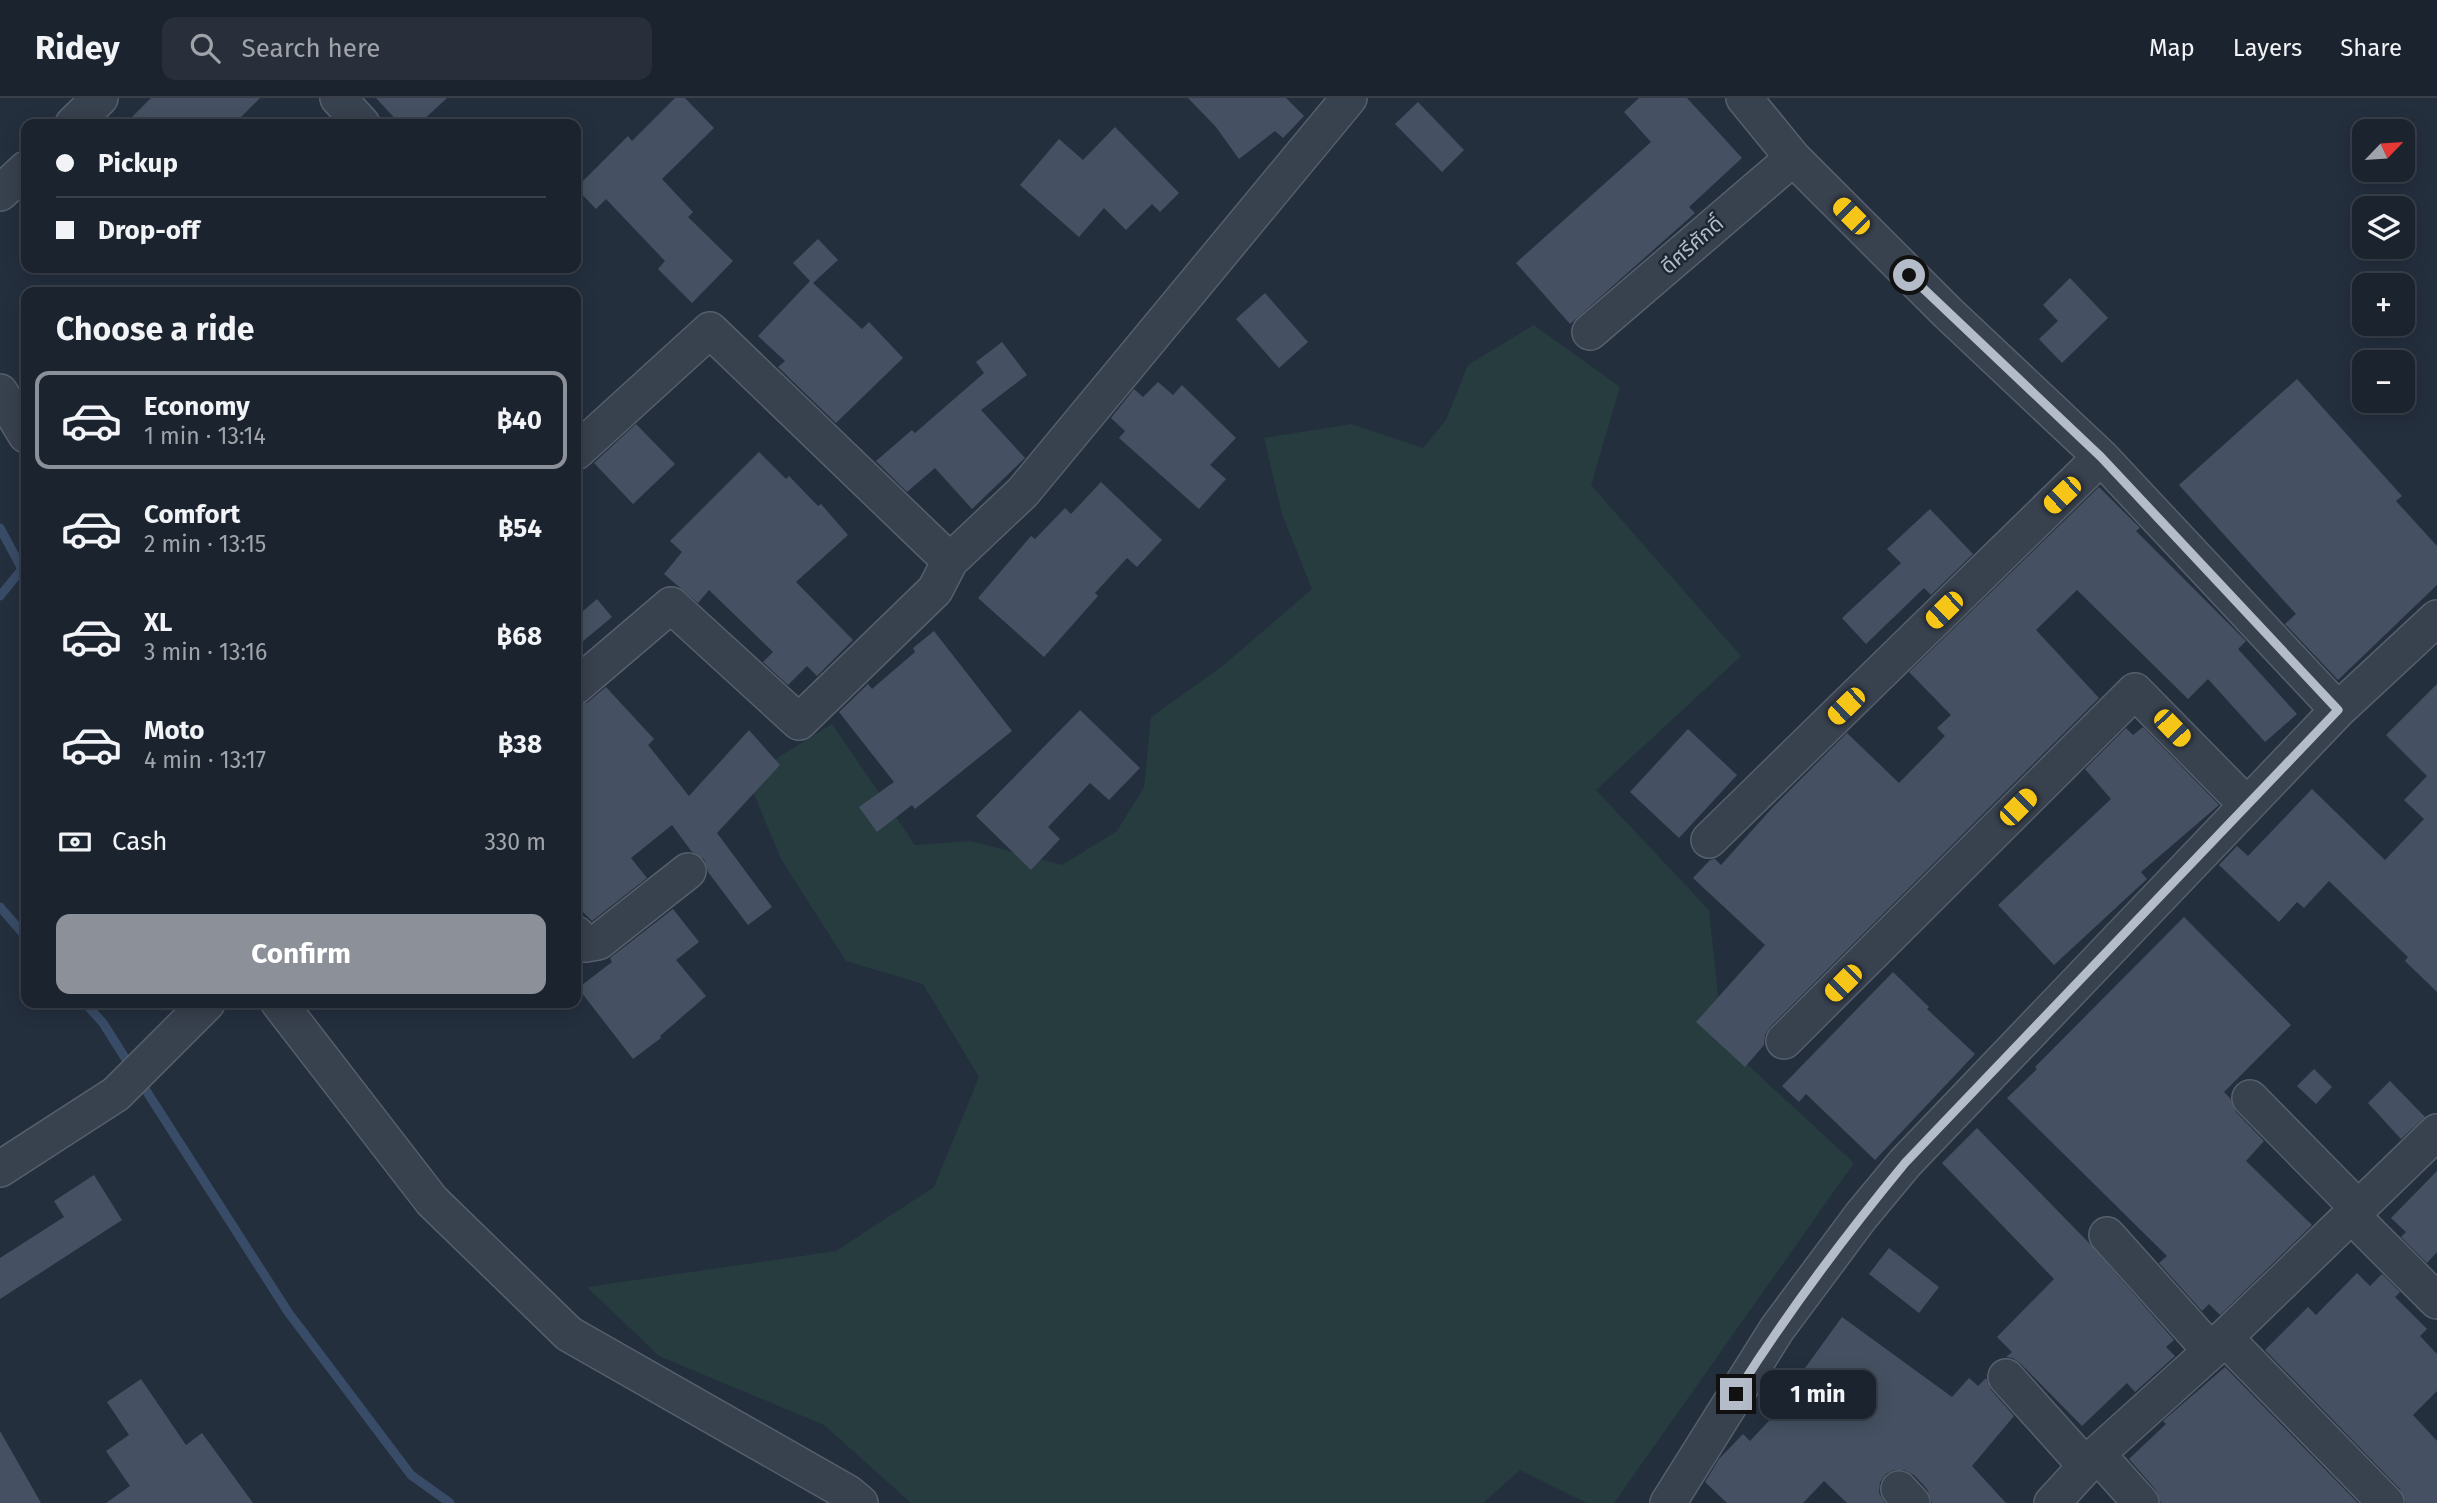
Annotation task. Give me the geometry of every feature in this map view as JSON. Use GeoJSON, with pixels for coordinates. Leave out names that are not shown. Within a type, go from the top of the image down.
{"type":"FeatureCollection","features":[{"type":"Feature","properties":{"kind":"street"},"geometry":{"type":"LineString","coordinates":[[78,119],[100,98]]}},
{"type":"Feature","properties":{"kind":"street"},"geometry":{"type":"LineString","coordinates":[[338,98],[357,119]]}},
{"type":"Feature","properties":{"kind":"street"},"geometry":{"type":"LineString","coordinates":[[581,682],[671,605],[799,722],[935,590],[950,561],[1023,492],[1349,98]]}},
{"type":"Feature","properties":{"kind":"street"},"geometry":{"type":"LineString","coordinates":[[1744,98],[1793,158],[1948,313],[2101,457],[2338,710]]}},
{"type":"Feature","properties":{"kind":"street","name":"ดีศรีศักดิ์"},"geometry":{"type":"LineString","coordinates":[[1590,332],[1793,158]]}},
{"type":"Feature","properties":{"kind":"street"},"geometry":{"type":"LineString","coordinates":[[0,193],[21,174]]}},
{"type":"Feature","properties":{"kind":"street"},"geometry":{"type":"LineString","coordinates":[[581,447],[710,330],[950,561]]}},
{"type":"Feature","properties":{"kind":"street"},"geometry":{"type":"LineString","coordinates":[[0,392],[21,427]]}},
{"type":"Feature","properties":{"kind":"street"},"geometry":{"type":"LineString","coordinates":[[1709,840],[2101,457]]}},
{"type":"Feature","properties":{"kind":"street"},"geometry":{"type":"LineString","coordinates":[[1668,1503],[1777,1329],[1861,1216],[1949,1115],[2338,710],[2433,631]]}},
{"type":"Feature","properties":{"kind":"street"},"geometry":{"type":"LineString","coordinates":[[1784,1041],[2135,691],[2246,804]]}},
{"type":"Feature","properties":{"kind":"street"},"geometry":{"type":"LineString","coordinates":[[581,939],[586,944],[598,942],[688,871]]}},
{"type":"Feature","properties":{"kind":"street"},"geometry":{"type":"LineString","coordinates":[[283,1008],[432,1201],[569,1334],[848,1493],[860,1503]]}},
{"type":"Feature","properties":{"kind":"street"},"geometry":{"type":"LineString","coordinates":[[0,1169],[116,1094],[202,1009]]}},
{"type":"Feature","properties":{"kind":"street"},"geometry":{"type":"LineString","coordinates":[[2250,1098],[2437,1301]]}},
{"type":"Feature","properties":{"kind":"street"},"geometry":{"type":"LineString","coordinates":[[2052,1503],[2092,1460],[2218,1344],[2437,1132]]}},
{"type":"Feature","properties":{"kind":"street"},"geometry":{"type":"LineString","coordinates":[[2107,1235],[2386,1503]]}},
{"type":"Feature","properties":{"kind":"street"},"geometry":{"type":"LineString","coordinates":[[2006,1377],[2141,1503]]}},
{"type":"Feature","properties":{"kind":"green space"},"geometry":{"type":"Polygon","coordinates":[[[1534,325],[1620,387],[1591,485],[1741,656],[1596,790],[1709,910],[1723,1042],[1854,1163],[1614,1503],[1587,1503],[1520,1470],[1483,1503],[911,1503],[824,1425],[659,1356],[587,1287],[836,1251],[934,1187],[979,1077],[923,984],[846,961],[781,859],[747,777],[832,724],[915,845],[971,841],[1062,865],[1117,831],[1144,787],[1151,717],[1224,665],[1312,589],[1282,514],[1264,438],[1351,424],[1423,448],[1446,420],[1468,365],[1534,325]]]}},
{"type":"Feature","properties":{"kind":"building"},"geometry":{"type":"Polygon","coordinates":[[[151,98],[260,98],[239,119],[130,119],[151,98]]]}},
{"type":"Feature","properties":{"kind":"building"},"geometry":{"type":"Polygon","coordinates":[[[376,98],[447,98],[424,119],[395,119],[376,98]]]}},
{"type":"Feature","properties":{"kind":"building"},"geometry":{"type":"Polygon","coordinates":[[[675,98],[685,98],[714,128],[662,179],[693,212],[688,217],[733,261],[692,303],[658,269],[665,261],[606,199],[596,209],[581,193],[581,183],[628,136],[632,141],[675,98]]]}},
{"type":"Feature","properties":{"kind":"building"},"geometry":{"type":"Polygon","coordinates":[[[1188,98],[1286,98],[1304,116],[1283,138],[1275,131],[1239,159],[1216,127],[1188,98]]]}},
{"type":"Feature","properties":{"kind":"building"},"geometry":{"type":"Polygon","coordinates":[[[1639,98],[1687,98],[1742,158],[1689,207],[1695,213],[1570,324],[1516,263],[1651,142],[1624,112],[1639,98]]]}},
{"type":"Feature","properties":{"kind":"building"},"geometry":{"type":"Polygon","coordinates":[[[1418,102],[1464,150],[1442,172],[1395,124],[1418,102]]]}},
{"type":"Feature","properties":{"kind":"building"},"geometry":{"type":"Polygon","coordinates":[[[1115,127],[1179,193],[1160,212],[1152,204],[1126,230],[1104,208],[1079,237],[1020,185],[1059,139],[1083,160],[1115,127]]]}},
{"type":"Feature","properties":{"kind":"building"},"geometry":{"type":"Polygon","coordinates":[[[818,239],[838,260],[813,283],[862,329],[869,322],[903,358],[836,423],[778,367],[785,361],[758,336],[810,281],[793,263],[818,239]]]}},
{"type":"Feature","properties":{"kind":"building"},"geometry":{"type":"Polygon","coordinates":[[[2070,278],[2108,318],[2062,363],[2039,339],[2058,321],[2043,305],[2070,278]]]}},
{"type":"Feature","properties":{"kind":"building"},"geometry":{"type":"Polygon","coordinates":[[[1265,293],[1308,342],[1279,368],[1236,319],[1265,293]]]}},
{"type":"Feature","properties":{"kind":"building"},"geometry":{"type":"Polygon","coordinates":[[[1002,342],[1027,375],[981,410],[1025,458],[972,509],[935,468],[907,492],[876,461],[912,430],[915,433],[984,373],[976,362],[1002,342]]]}},
{"type":"Feature","properties":{"kind":"building"},"geometry":{"type":"Polygon","coordinates":[[[2297,379],[2402,496],[2396,501],[2437,546],[2437,585],[2338,680],[2285,624],[2296,614],[2179,485],[2297,379]]]}},
{"type":"Feature","properties":{"kind":"building"},"geometry":{"type":"Polygon","coordinates":[[[1158,382],[1173,395],[1182,385],[1236,438],[1210,465],[1226,479],[1199,509],[1119,438],[1125,431],[1111,418],[1134,389],[1143,397],[1158,382]]]}},
{"type":"Feature","properties":{"kind":"building"},"geometry":{"type":"Polygon","coordinates":[[[636,424],[675,464],[633,504],[594,463],[636,424]]]}},
{"type":"Feature","properties":{"kind":"building"},"geometry":{"type":"Polygon","coordinates":[[[759,452],[786,479],[789,476],[818,506],[821,504],[848,535],[796,582],[853,640],[817,676],[807,666],[788,685],[763,662],[773,652],[709,590],[698,603],[664,574],[682,552],[670,541],[759,452]]]}},
{"type":"Feature","properties":{"kind":"building"},"geometry":{"type":"Polygon","coordinates":[[[1101,482],[1162,540],[1137,567],[1127,558],[1095,593],[1098,596],[1044,657],[978,598],[1031,536],[1035,539],[1065,508],[1071,514],[1101,482]]]}},
{"type":"Feature","properties":{"kind":"building"},"geometry":{"type":"Polygon","coordinates":[[[2099,487],[2140,528],[2136,531],[2246,641],[2238,649],[2297,714],[2265,742],[2208,679],[2188,699],[2077,590],[2036,630],[2099,698],[1770,1027],[1765,1035],[1764,1045],[1745,1067],[1696,1022],[1765,945],[1693,878],[1710,860],[1715,859],[1721,865],[1773,807],[1847,733],[1899,783],[1945,736],[1937,728],[1951,715],[1909,672],[2099,487]]]}},
{"type":"Feature","properties":{"kind":"building"},"geometry":{"type":"Polygon","coordinates":[[[1930,509],[1973,554],[1931,595],[1924,588],[1866,644],[1842,618],[1901,563],[1887,549],[1930,509]]]}},
{"type":"Feature","properties":{"kind":"building"},"geometry":{"type":"Polygon","coordinates":[[[597,599],[612,617],[581,643],[581,613],[597,599]]]}},
{"type":"Feature","properties":{"kind":"building"},"geometry":{"type":"Polygon","coordinates":[[[934,631],[1012,731],[915,809],[912,805],[877,832],[859,807],[894,782],[839,712],[868,684],[872,689],[915,652],[913,648],[934,631]]]}},
{"type":"Feature","properties":{"kind":"building"},"geometry":{"type":"Polygon","coordinates":[[[2437,684],[2437,992],[2405,961],[2408,957],[2329,881],[2304,908],[2297,902],[2279,922],[2219,865],[2237,846],[2248,856],[2312,789],[2385,860],[2424,819],[2404,800],[2427,776],[2386,735],[2437,684]]]}},
{"type":"Feature","properties":{"kind":"building"},"geometry":{"type":"Polygon","coordinates":[[[606,687],[654,739],[648,745],[689,796],[749,730],[780,765],[717,833],[772,907],[748,925],[708,872],[704,859],[692,852],[672,825],[631,858],[647,878],[592,921],[581,910],[581,704],[606,687]]]}},
{"type":"Feature","properties":{"kind":"building"},"geometry":{"type":"Polygon","coordinates":[[[1080,710],[1140,768],[1109,800],[1090,783],[1048,827],[1060,839],[1031,870],[976,816],[1080,710]]]}},
{"type":"Feature","properties":{"kind":"building"},"geometry":{"type":"Polygon","coordinates":[[[2143,727],[2219,805],[2141,872],[2147,879],[2054,965],[1998,905],[2111,799],[2085,769],[2126,728],[2133,735],[2143,727]]]}},
{"type":"Feature","properties":{"kind":"building"},"geometry":{"type":"Polygon","coordinates":[[[1688,729],[1737,775],[1679,838],[1630,792],[1688,729]]]}},
{"type":"Feature","properties":{"kind":"building"},"geometry":{"type":"Polygon","coordinates":[[[673,909],[699,942],[676,960],[706,996],[660,1036],[661,1038],[633,1059],[581,992],[581,986],[612,962],[610,958],[673,909]]]}},
{"type":"Feature","properties":{"kind":"building"},"geometry":{"type":"Polygon","coordinates":[[[2184,917],[2291,1025],[2224,1092],[2236,1112],[2264,1141],[2246,1161],[2312,1225],[2220,1315],[2209,1304],[2202,1311],[2159,1263],[2167,1256],[2007,1098],[2184,917]]]}},
{"type":"Feature","properties":{"kind":"building"},"geometry":{"type":"Polygon","coordinates":[[[1893,972],[1929,1007],[1927,1009],[1975,1054],[1875,1160],[1806,1094],[1799,1102],[1782,1086],[1893,972]]]}},
{"type":"Feature","properties":{"kind":"building"},"geometry":{"type":"Polygon","coordinates":[[[2314,1069],[2332,1087],[2316,1104],[2297,1086],[2314,1069]]]}},
{"type":"Feature","properties":{"kind":"building"},"geometry":{"type":"Polygon","coordinates":[[[2390,1081],[2425,1117],[2401,1139],[2368,1103],[2390,1081]]]}},
{"type":"Feature","properties":{"kind":"building"},"geometry":{"type":"Polygon","coordinates":[[[1977,1128],[2089,1243],[2174,1340],[2166,1347],[2175,1356],[2135,1392],[2127,1383],[2082,1426],[2021,1364],[2006,1357],[2012,1352],[1997,1337],[2054,1279],[1942,1163],[1977,1128]]]}},
{"type":"Feature","properties":{"kind":"building"},"geometry":{"type":"Polygon","coordinates":[[[2437,1171],[2437,1252],[2427,1263],[2401,1237],[2406,1232],[2391,1218],[2437,1171]]]}},
{"type":"Feature","properties":{"kind":"building"},"geometry":{"type":"Polygon","coordinates":[[[94,1175],[122,1220],[0,1299],[0,1258],[64,1217],[54,1201],[94,1175]]]}},
{"type":"Feature","properties":{"kind":"building"},"geometry":{"type":"Polygon","coordinates":[[[1889,1248],[1939,1287],[1919,1313],[1869,1274],[1889,1248]]]}},
{"type":"Feature","properties":{"kind":"building"},"geometry":{"type":"Polygon","coordinates":[[[2357,1273],[2370,1286],[2382,1274],[2400,1292],[2395,1297],[2427,1329],[2420,1336],[2437,1354],[2437,1391],[2413,1415],[2437,1441],[2437,1503],[2406,1503],[2400,1489],[2265,1350],[2308,1307],[2316,1315],[2357,1273]]]}},
{"type":"Feature","properties":{"kind":"building"},"geometry":{"type":"Polygon","coordinates":[[[1842,1317],[1952,1397],[1969,1378],[1978,1386],[1986,1378],[1991,1390],[2014,1416],[1972,1466],[2006,1503],[1932,1503],[1927,1489],[1914,1475],[1904,1470],[1894,1470],[1886,1474],[1880,1482],[1879,1493],[1885,1503],[1847,1503],[1824,1481],[1803,1503],[1727,1503],[1705,1482],[1719,1459],[1743,1434],[1750,1441],[1813,1374],[1805,1368],[1842,1317]]]}},
{"type":"Feature","properties":{"kind":"building"},"geometry":{"type":"Polygon","coordinates":[[[2225,1367],[2358,1503],[2161,1503],[2156,1490],[2129,1459],[2166,1424],[2163,1421],[2225,1367]]]}},
{"type":"Feature","properties":{"kind":"building"},"geometry":{"type":"Polygon","coordinates":[[[141,1379],[186,1445],[202,1433],[253,1503],[106,1503],[130,1486],[106,1451],[129,1435],[107,1402],[141,1379]]]}},
{"type":"Feature","properties":{"kind":"building"},"geometry":{"type":"Polygon","coordinates":[[[0,1431],[41,1503],[0,1503],[0,1431]]]}},
{"type":"Feature","properties":{"kind":"waterway"},"geometry":{"type":"LineString","coordinates":[[0,528],[21,567]]}},
{"type":"Feature","properties":{"kind":"waterway"},"geometry":{"type":"LineString","coordinates":[[0,596],[21,570]]}},
{"type":"Feature","properties":{"kind":"waterway"},"geometry":{"type":"LineString","coordinates":[[0,907],[21,931]]}},
{"type":"Feature","properties":{"kind":"waterway"},"geometry":{"type":"LineString","coordinates":[[90,1008],[103,1023],[132,1069]]}},
{"type":"Feature","properties":{"kind":"waterway"},"geometry":{"type":"LineString","coordinates":[[140,1081],[288,1312],[411,1475],[450,1503]]}},
{"type":"Feature","properties":{"kind":"route"},"geometry":{"type":"LineString","coordinates":[[1736,1394],[1777,1329],[1861,1216],[1905,1163],[2338,710],[2101,457],[1909,275]]}}]}
